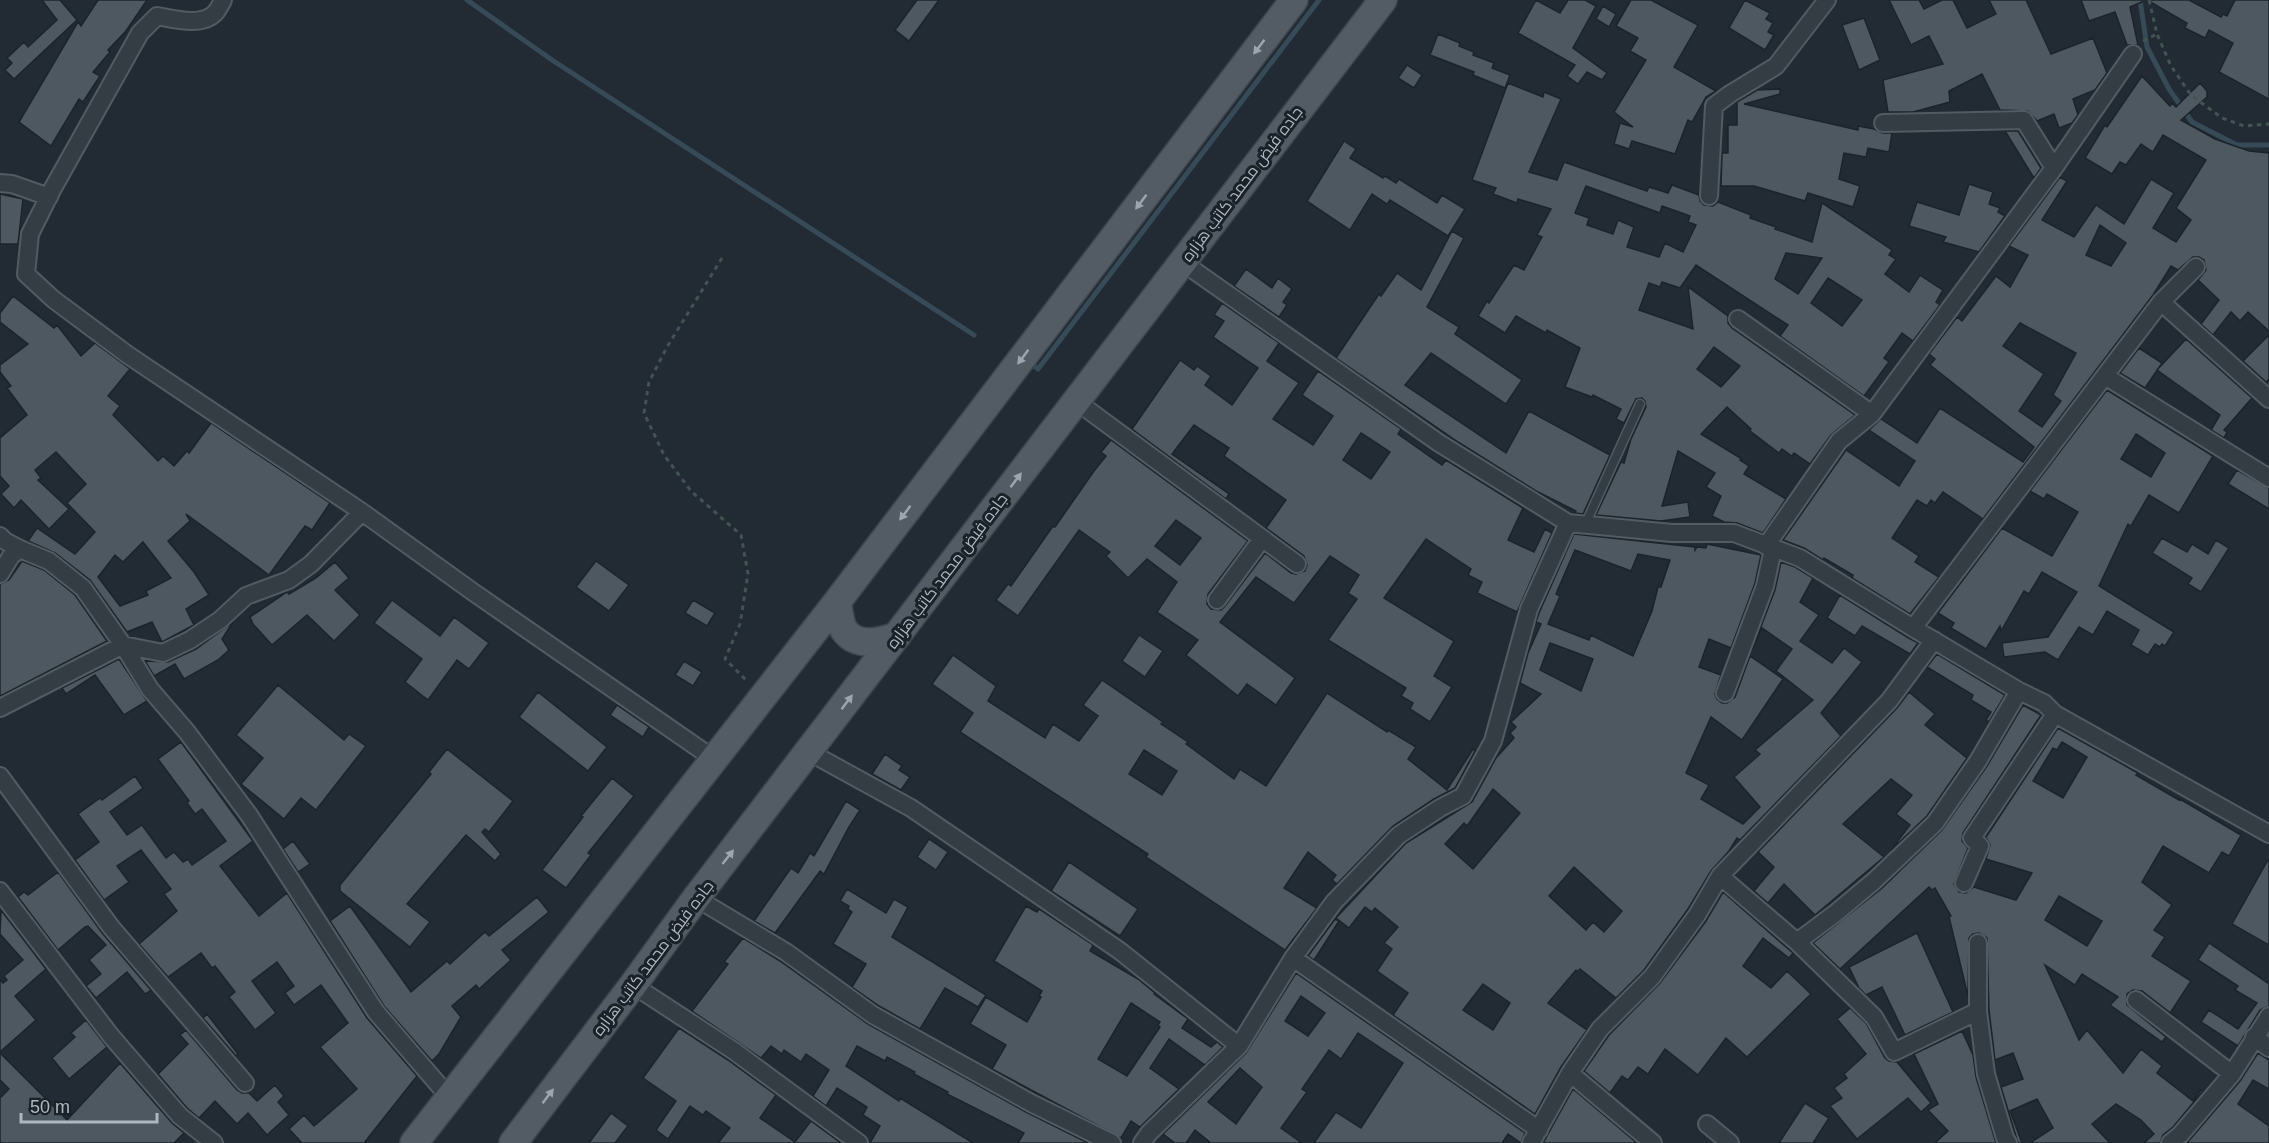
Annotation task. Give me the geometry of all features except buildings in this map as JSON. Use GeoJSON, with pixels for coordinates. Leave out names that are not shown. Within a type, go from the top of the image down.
{"type":"FeatureCollection","features":[{"type":"Feature","properties":{"kind":"main road"},"geometry":{"type":"LineString","coordinates":[[414,1143],[764,697],[1294,0]]}},
{"type":"Feature","properties":{"kind":"main road","name":"جاده فیض محمد کاتب هزاره"},"geometry":{"type":"LineString","coordinates":[[513,1143],[696,898],[1383,0]]}},
{"type":"Feature","properties":{"kind":"main road"},"geometry":{"type":"LineString","coordinates":[[837,602],[844,630],[860,641],[877,643],[897,636]]}},
{"type":"Feature","properties":{"kind":"street"},"geometry":{"type":"LineString","coordinates":[[224,0],[215,13],[203,20],[182,21],[158,16],[140,33],[30,234],[26,274],[53,298],[128,355],[362,512],[714,759]]}},
{"type":"Feature","properties":{"kind":"street"},"geometry":{"type":"LineString","coordinates":[[1709,196],[1714,106],[1776,66],[1827,0]]}},
{"type":"Feature","properties":{"kind":"street"},"geometry":{"type":"LineString","coordinates":[[1725,693],[1765,585],[1769,548],[1839,441],[1872,414],[2054,168],[2137,48]]}},
{"type":"Feature","properties":{"kind":"street"},"geometry":{"type":"LineString","coordinates":[[1883,123],[2024,120],[2054,168]]}},
{"type":"Feature","properties":{"kind":"street"},"geometry":{"type":"LineString","coordinates":[[0,183],[12,184],[49,197]]}},
{"type":"Feature","properties":{"kind":"street"},"geometry":{"type":"LineString","coordinates":[[1182,262],[1439,443],[1576,524],[1672,533],[1734,532],[1769,548],[1800,558],[2019,691],[2044,703],[2055,714],[2269,834]]}},
{"type":"Feature","properties":{"kind":"street"},"geometry":{"type":"LineString","coordinates":[[1913,628],[2161,302],[2196,267]]}},
{"type":"Feature","properties":{"kind":"street"},"geometry":{"type":"LineString","coordinates":[[2161,302],[2269,399]]}},
{"type":"Feature","properties":{"kind":"street"},"geometry":{"type":"LineString","coordinates":[[1737,319],[1872,414]]}},
{"type":"Feature","properties":{"kind":"street"},"geometry":{"type":"LineString","coordinates":[[2105,376],[2269,478]]}},
{"type":"Feature","properties":{"kind":"street"},"geometry":{"type":"LineString","coordinates":[[1076,401],[1297,564]]}},
{"type":"Feature","properties":{"kind":"street"},"geometry":{"type":"LineString","coordinates":[[0,708],[123,645],[163,653],[190,640],[220,620],[246,596],[289,580],[311,564],[362,512]]}},
{"type":"Feature","properties":{"kind":"street"},"geometry":{"type":"LineString","coordinates":[[1151,1140],[1239,1046],[1293,958],[1334,902],[1399,835],[1463,796],[1493,741],[1529,609],[1576,524]]}},
{"type":"Feature","properties":{"kind":"street"},"geometry":{"type":"LineString","coordinates":[[0,536],[4,541],[49,561],[83,588],[123,645],[150,689],[187,732],[249,815],[376,1012],[449,1097]]}},
{"type":"Feature","properties":{"kind":"street"},"geometry":{"type":"LineString","coordinates":[[1217,600],[1262,539]]}},
{"type":"Feature","properties":{"kind":"street"},"geometry":{"type":"LineString","coordinates":[[0,574],[11,556],[20,549]]}},
{"type":"Feature","properties":{"kind":"street"},"geometry":{"type":"LineString","coordinates":[[1293,958],[1535,1137],[1570,1073],[1600,1029],[1653,978],[1697,915],[1720,876],[1888,701],[1934,640]]}},
{"type":"Feature","properties":{"kind":"street"},"geometry":{"type":"LineString","coordinates":[[1797,942],[1874,881],[1935,823],[1978,761],[2019,691]]}},
{"type":"Feature","properties":{"kind":"street"},"geometry":{"type":"LineString","coordinates":[[1964,883],[1980,846],[1972,838],[2055,714]]}},
{"type":"Feature","properties":{"kind":"street"},"geometry":{"type":"LineString","coordinates":[[809,752],[911,808],[1120,951],[1239,1046]]}},
{"type":"Feature","properties":{"kind":"street"},"geometry":{"type":"LineString","coordinates":[[0,776],[111,927],[245,1083]]}},
{"type":"Feature","properties":{"kind":"street"},"geometry":{"type":"LineString","coordinates":[[1720,876],[1797,942],[1874,1017],[1894,1052],[1978,1011]]}},
{"type":"Feature","properties":{"kind":"street"},"geometry":{"type":"LineString","coordinates":[[0,891],[111,1036],[180,1116],[214,1143]]}},
{"type":"Feature","properties":{"kind":"street"},"geometry":{"type":"LineString","coordinates":[[696,898],[786,952],[873,1015],[1031,1103],[1112,1143]]}},
{"type":"Feature","properties":{"kind":"street"},"geometry":{"type":"LineString","coordinates":[[1978,943],[1978,1011],[1986,1074],[2008,1143]]}},
{"type":"Feature","properties":{"kind":"street"},"geometry":{"type":"LineString","coordinates":[[633,985],[734,1051],[859,1143]]}},
{"type":"Feature","properties":{"kind":"street"},"geometry":{"type":"LineString","coordinates":[[2136,1000],[2232,1074]]}},
{"type":"Feature","properties":{"kind":"street"},"geometry":{"type":"LineString","coordinates":[[2170,1143],[2180,1135],[2232,1074],[2254,1036],[2269,1016]]}},
{"type":"Feature","properties":{"kind":"street"},"geometry":{"type":"LineString","coordinates":[[2254,1036],[2269,1048]]}},
{"type":"Feature","properties":{"kind":"street"},"geometry":{"type":"LineString","coordinates":[[1570,1073],[1653,1143]]}},
{"type":"Feature","properties":{"kind":"street"},"geometry":{"type":"LineString","coordinates":[[1707,1124],[1730,1143]]}},
{"type":"Feature","properties":{"kind":"lane"},"geometry":{"type":"LineString","coordinates":[[1576,524],[1640,404]]}},
{"type":"Feature","properties":{"kind":"path"},"geometry":{"type":"LineString","coordinates":[[2149,0],[2156,34],[2171,66],[2191,95],[2222,118],[2244,126],[2269,124]]}},
{"type":"Feature","properties":{"kind":"path"},"geometry":{"type":"LineString","coordinates":[[2137,48],[2156,34]]}},
{"type":"Feature","properties":{"kind":"path"},"geometry":{"type":"LineString","coordinates":[[722,258],[667,347],[649,382],[644,412],[664,455],[691,491],[741,536],[748,574],[740,624],[725,659],[764,697]]}},
{"type":"Feature","properties":{"kind":"waterway"},"geometry":{"type":"LineString","coordinates":[[467,0],[552,60],[974,335]]}},
{"type":"Feature","properties":{"kind":"waterway"},"geometry":{"type":"LineString","coordinates":[[1031,363],[1038,369],[1319,0]]}},
{"type":"Feature","properties":{"kind":"waterway"},"geometry":{"type":"LineString","coordinates":[[2140,0],[2147,47],[2169,89],[2192,122],[2237,145],[2269,145]]}}]}
